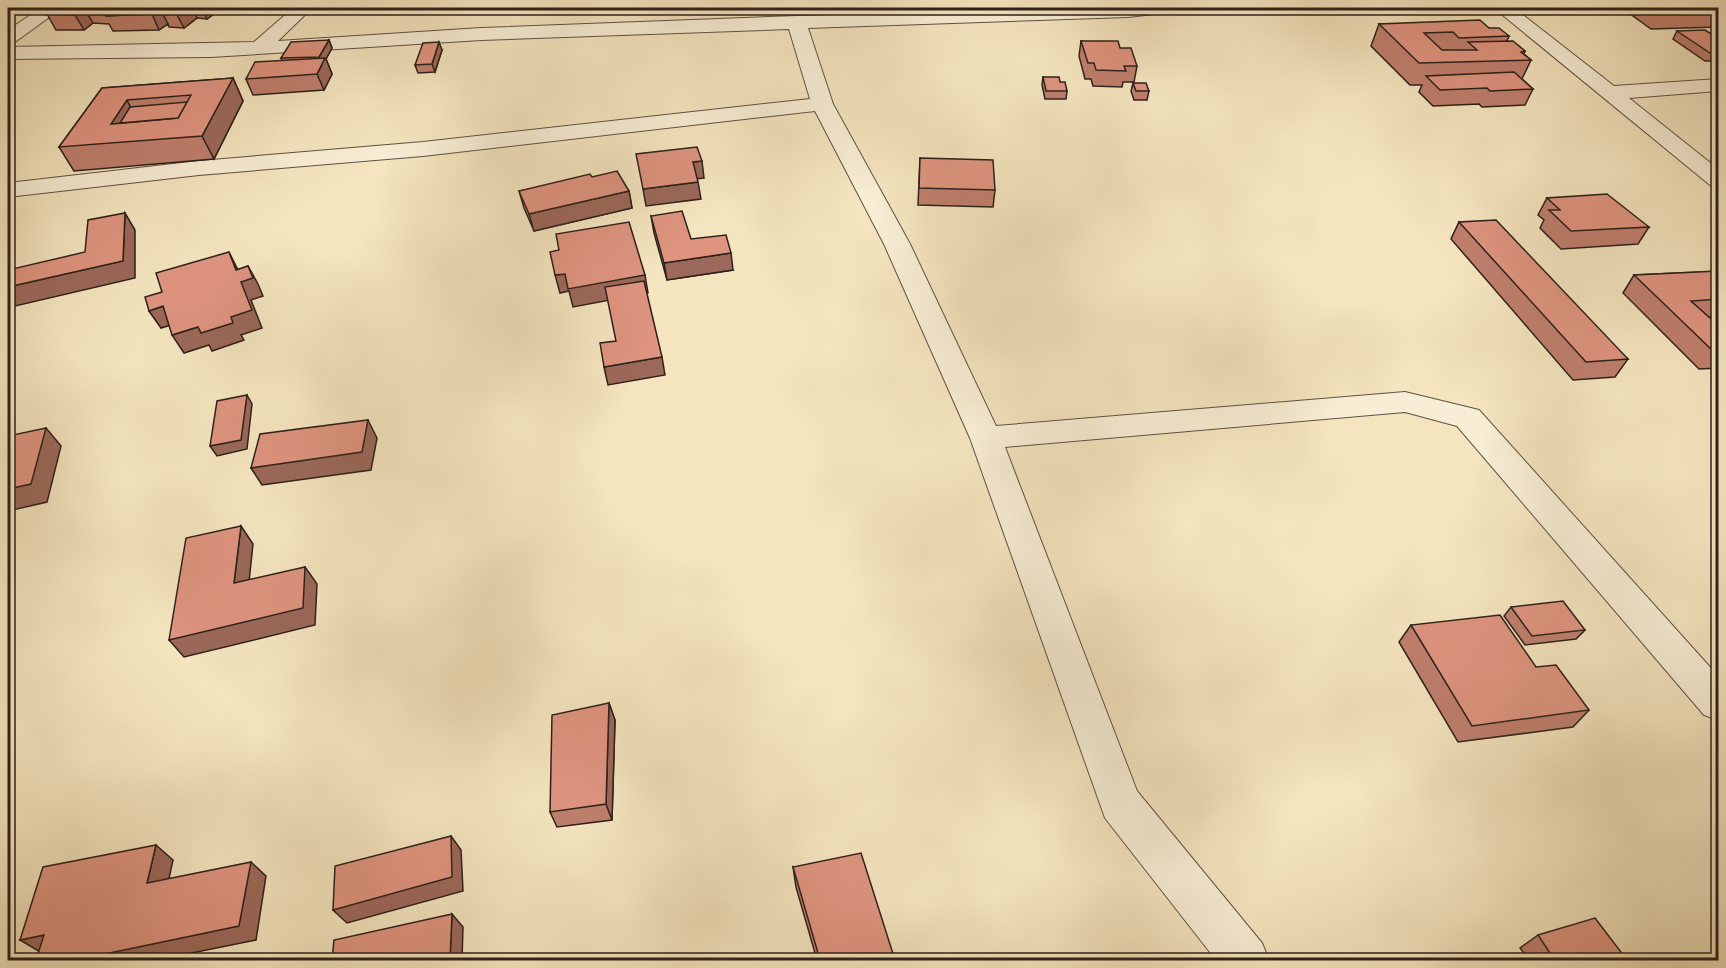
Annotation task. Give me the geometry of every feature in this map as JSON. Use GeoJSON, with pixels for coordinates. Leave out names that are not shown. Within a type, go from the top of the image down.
{"type":"FeatureCollection","features":[{"type":"Feature","properties":{"kind":"street"},"geometry":{"type":"LineString","coordinates":[[8,38],[53,8]]}},
{"type":"Feature","properties":{"kind":"street"},"geometry":{"type":"LineString","coordinates":[[260,47],[303,8]]}},
{"type":"Feature","properties":{"kind":"street"},"geometry":{"type":"LineString","coordinates":[[8,53],[260,47],[481,34],[1165,8]]}},
{"type":"Feature","properties":{"kind":"street"},"geometry":{"type":"LineString","coordinates":[[1503,8],[1528,25],[1608,93],[1719,180]]}},
{"type":"Feature","properties":{"kind":"street"},"geometry":{"type":"LineString","coordinates":[[797,22],[822,104],[897,244],[986,438],[1119,804],[1245,960]]}},
{"type":"Feature","properties":{"kind":"street"},"geometry":{"type":"LineString","coordinates":[[1608,93],[1719,85]]}},
{"type":"Feature","properties":{"kind":"street"},"geometry":{"type":"LineString","coordinates":[[8,190],[199,168],[435,147],[822,104]]}},
{"type":"Feature","properties":{"kind":"street"},"geometry":{"type":"LineString","coordinates":[[986,438],[1405,402],[1468,418],[1719,703]]}},
{"type":"Feature","properties":{"kind":"building"},"geometry":{"type":"Polygon","coordinates":[[[57,8],[84,8],[75,15],[47,14],[57,8]]]}},
{"type":"Feature","properties":{"kind":"building"},"geometry":{"type":"Polygon","coordinates":[[[120,8],[162,8],[152,14],[105,16],[120,8]]]}},
{"type":"Feature","properties":{"kind":"building"},"geometry":{"type":"Polygon","coordinates":[[[168,8],[184,8],[176,13],[162,12],[168,8]]]}},
{"type":"Feature","properties":{"kind":"building"},"geometry":{"type":"Polygon","coordinates":[[[1651,8],[1719,8],[1719,12],[1659,13],[1651,8]]]}},
{"type":"Feature","properties":{"kind":"building"},"geometry":{"type":"Polygon","coordinates":[[[1480,20],[1489,28],[1499,28],[1509,36],[1459,38],[1453,32],[1424,33],[1442,50],[1477,50],[1468,42],[1513,41],[1525,51],[1521,52],[1531,60],[1419,63],[1379,24],[1480,20]]]}},
{"type":"Feature","properties":{"kind":"building"},"geometry":{"type":"Polygon","coordinates":[[[1705,30],[1719,39],[1719,53],[1710,53],[1677,31],[1705,30]]]}},
{"type":"Feature","properties":{"kind":"building"},"geometry":{"type":"Polygon","coordinates":[[[329,40],[319,57],[281,58],[291,42],[329,40]]]}},
{"type":"Feature","properties":{"kind":"building"},"geometry":{"type":"Polygon","coordinates":[[[1081,41],[1118,41],[1120,48],[1131,48],[1137,66],[1124,66],[1126,71],[1096,70],[1094,63],[1088,63],[1081,41]]]}},
{"type":"Feature","properties":{"kind":"building"},"geometry":{"type":"Polygon","coordinates":[[[439,42],[432,64],[415,65],[423,43],[439,42]]]}},
{"type":"Feature","properties":{"kind":"building"},"geometry":{"type":"Polygon","coordinates":[[[325,58],[317,74],[246,79],[255,62],[325,58]]]}},
{"type":"Feature","properties":{"kind":"building"},"geometry":{"type":"Polygon","coordinates":[[[1514,72],[1533,89],[1440,90],[1426,76],[1514,72]]]}},
{"type":"Feature","properties":{"kind":"building"},"geometry":{"type":"Polygon","coordinates":[[[1043,77],[1059,77],[1060,82],[1065,82],[1067,91],[1046,91],[1043,77]]]}},
{"type":"Feature","properties":{"kind":"building"},"geometry":{"type":"Polygon","coordinates":[[[233,78],[202,136],[59,147],[102,88],[233,78]],[[191,95],[127,100],[111,124],[178,118],[191,95]]]}},
{"type":"Feature","properties":{"kind":"building"},"geometry":{"type":"Polygon","coordinates":[[[1133,83],[1146,83],[1149,91],[1136,91],[1133,83]]]}},
{"type":"Feature","properties":{"kind":"building"},"geometry":{"type":"Polygon","coordinates":[[[187,102],[178,118],[120,123],[130,107],[187,102]]]}},
{"type":"Feature","properties":{"kind":"building"},"geometry":{"type":"Polygon","coordinates":[[[697,147],[702,161],[693,162],[698,182],[643,189],[636,154],[697,147]]]}},
{"type":"Feature","properties":{"kind":"building"},"geometry":{"type":"Polygon","coordinates":[[[920,158],[993,160],[995,190],[919,188],[920,158]]]}},
{"type":"Feature","properties":{"kind":"building"},"geometry":{"type":"Polygon","coordinates":[[[617,171],[629,191],[529,214],[519,191],[590,174],[592,177],[617,171]]]}},
{"type":"Feature","properties":{"kind":"building"},"geometry":{"type":"Polygon","coordinates":[[[1607,194],[1649,227],[1571,231],[1549,210],[1560,210],[1547,198],[1607,194]]]}},
{"type":"Feature","properties":{"kind":"building"},"geometry":{"type":"Polygon","coordinates":[[[682,211],[691,239],[726,235],[731,253],[664,263],[651,216],[682,211]]]}},
{"type":"Feature","properties":{"kind":"building"},"geometry":{"type":"Polygon","coordinates":[[[125,213],[123,261],[8,287],[8,270],[85,252],[88,220],[125,213]]]}},
{"type":"Feature","properties":{"kind":"building"},"geometry":{"type":"Polygon","coordinates":[[[1496,220],[1628,359],[1586,362],[1459,222],[1496,220]]]}},
{"type":"Feature","properties":{"kind":"building"},"geometry":{"type":"Polygon","coordinates":[[[629,222],[645,275],[568,289],[565,274],[555,275],[550,252],[559,250],[556,234],[629,222]]]}},
{"type":"Feature","properties":{"kind":"building"},"geometry":{"type":"Polygon","coordinates":[[[229,252],[236,270],[248,266],[253,278],[241,282],[252,310],[231,317],[233,323],[201,333],[198,327],[172,335],[163,306],[149,311],[145,297],[162,292],[156,273],[229,252]]]}},
{"type":"Feature","properties":{"kind":"building"},"geometry":{"type":"Polygon","coordinates":[[[1719,271],[1719,299],[1691,301],[1719,326],[1719,351],[1713,351],[1634,275],[1719,271]]]}},
{"type":"Feature","properties":{"kind":"building"},"geometry":{"type":"Polygon","coordinates":[[[644,281],[662,357],[604,367],[600,343],[616,341],[605,287],[644,281]]]}},
{"type":"Feature","properties":{"kind":"building"},"geometry":{"type":"Polygon","coordinates":[[[247,395],[241,440],[210,446],[217,401],[247,395]]]}},
{"type":"Feature","properties":{"kind":"building"},"geometry":{"type":"Polygon","coordinates":[[[368,420],[362,452],[251,468],[260,434],[368,420]]]}},
{"type":"Feature","properties":{"kind":"building"},"geometry":{"type":"Polygon","coordinates":[[[46,428],[31,484],[8,489],[8,436],[46,428]]]}},
{"type":"Feature","properties":{"kind":"building"},"geometry":{"type":"Polygon","coordinates":[[[241,526],[234,583],[305,567],[303,608],[169,640],[186,538],[241,526]]]}},
{"type":"Feature","properties":{"kind":"building"},"geometry":{"type":"Polygon","coordinates":[[[1563,601],[1585,630],[1532,636],[1511,607],[1563,601]]]}},
{"type":"Feature","properties":{"kind":"building"},"geometry":{"type":"Polygon","coordinates":[[[1500,615],[1536,667],[1556,665],[1589,710],[1472,726],[1411,625],[1500,615]]]}},
{"type":"Feature","properties":{"kind":"building"},"geometry":{"type":"Polygon","coordinates":[[[609,703],[606,804],[550,812],[552,715],[609,703]]]}},
{"type":"Feature","properties":{"kind":"building"},"geometry":{"type":"Polygon","coordinates":[[[451,836],[452,877],[333,910],[335,866],[451,836]]]}},
{"type":"Feature","properties":{"kind":"building"},"geometry":{"type":"Polygon","coordinates":[[[156,845],[147,883],[251,862],[239,926],[76,960],[36,960],[44,935],[20,940],[43,867],[156,845]]]}},
{"type":"Feature","properties":{"kind":"building"},"geometry":{"type":"Polygon","coordinates":[[[861,853],[895,960],[820,960],[793,867],[861,853]]]}},
{"type":"Feature","properties":{"kind":"building"},"geometry":{"type":"Polygon","coordinates":[[[452,914],[450,960],[332,960],[334,940],[452,914]]]}},
{"type":"Feature","properties":{"kind":"building"},"geometry":{"type":"Polygon","coordinates":[[[1595,918],[1627,960],[1536,960],[1552,956],[1538,935],[1595,918]]]}}]}
